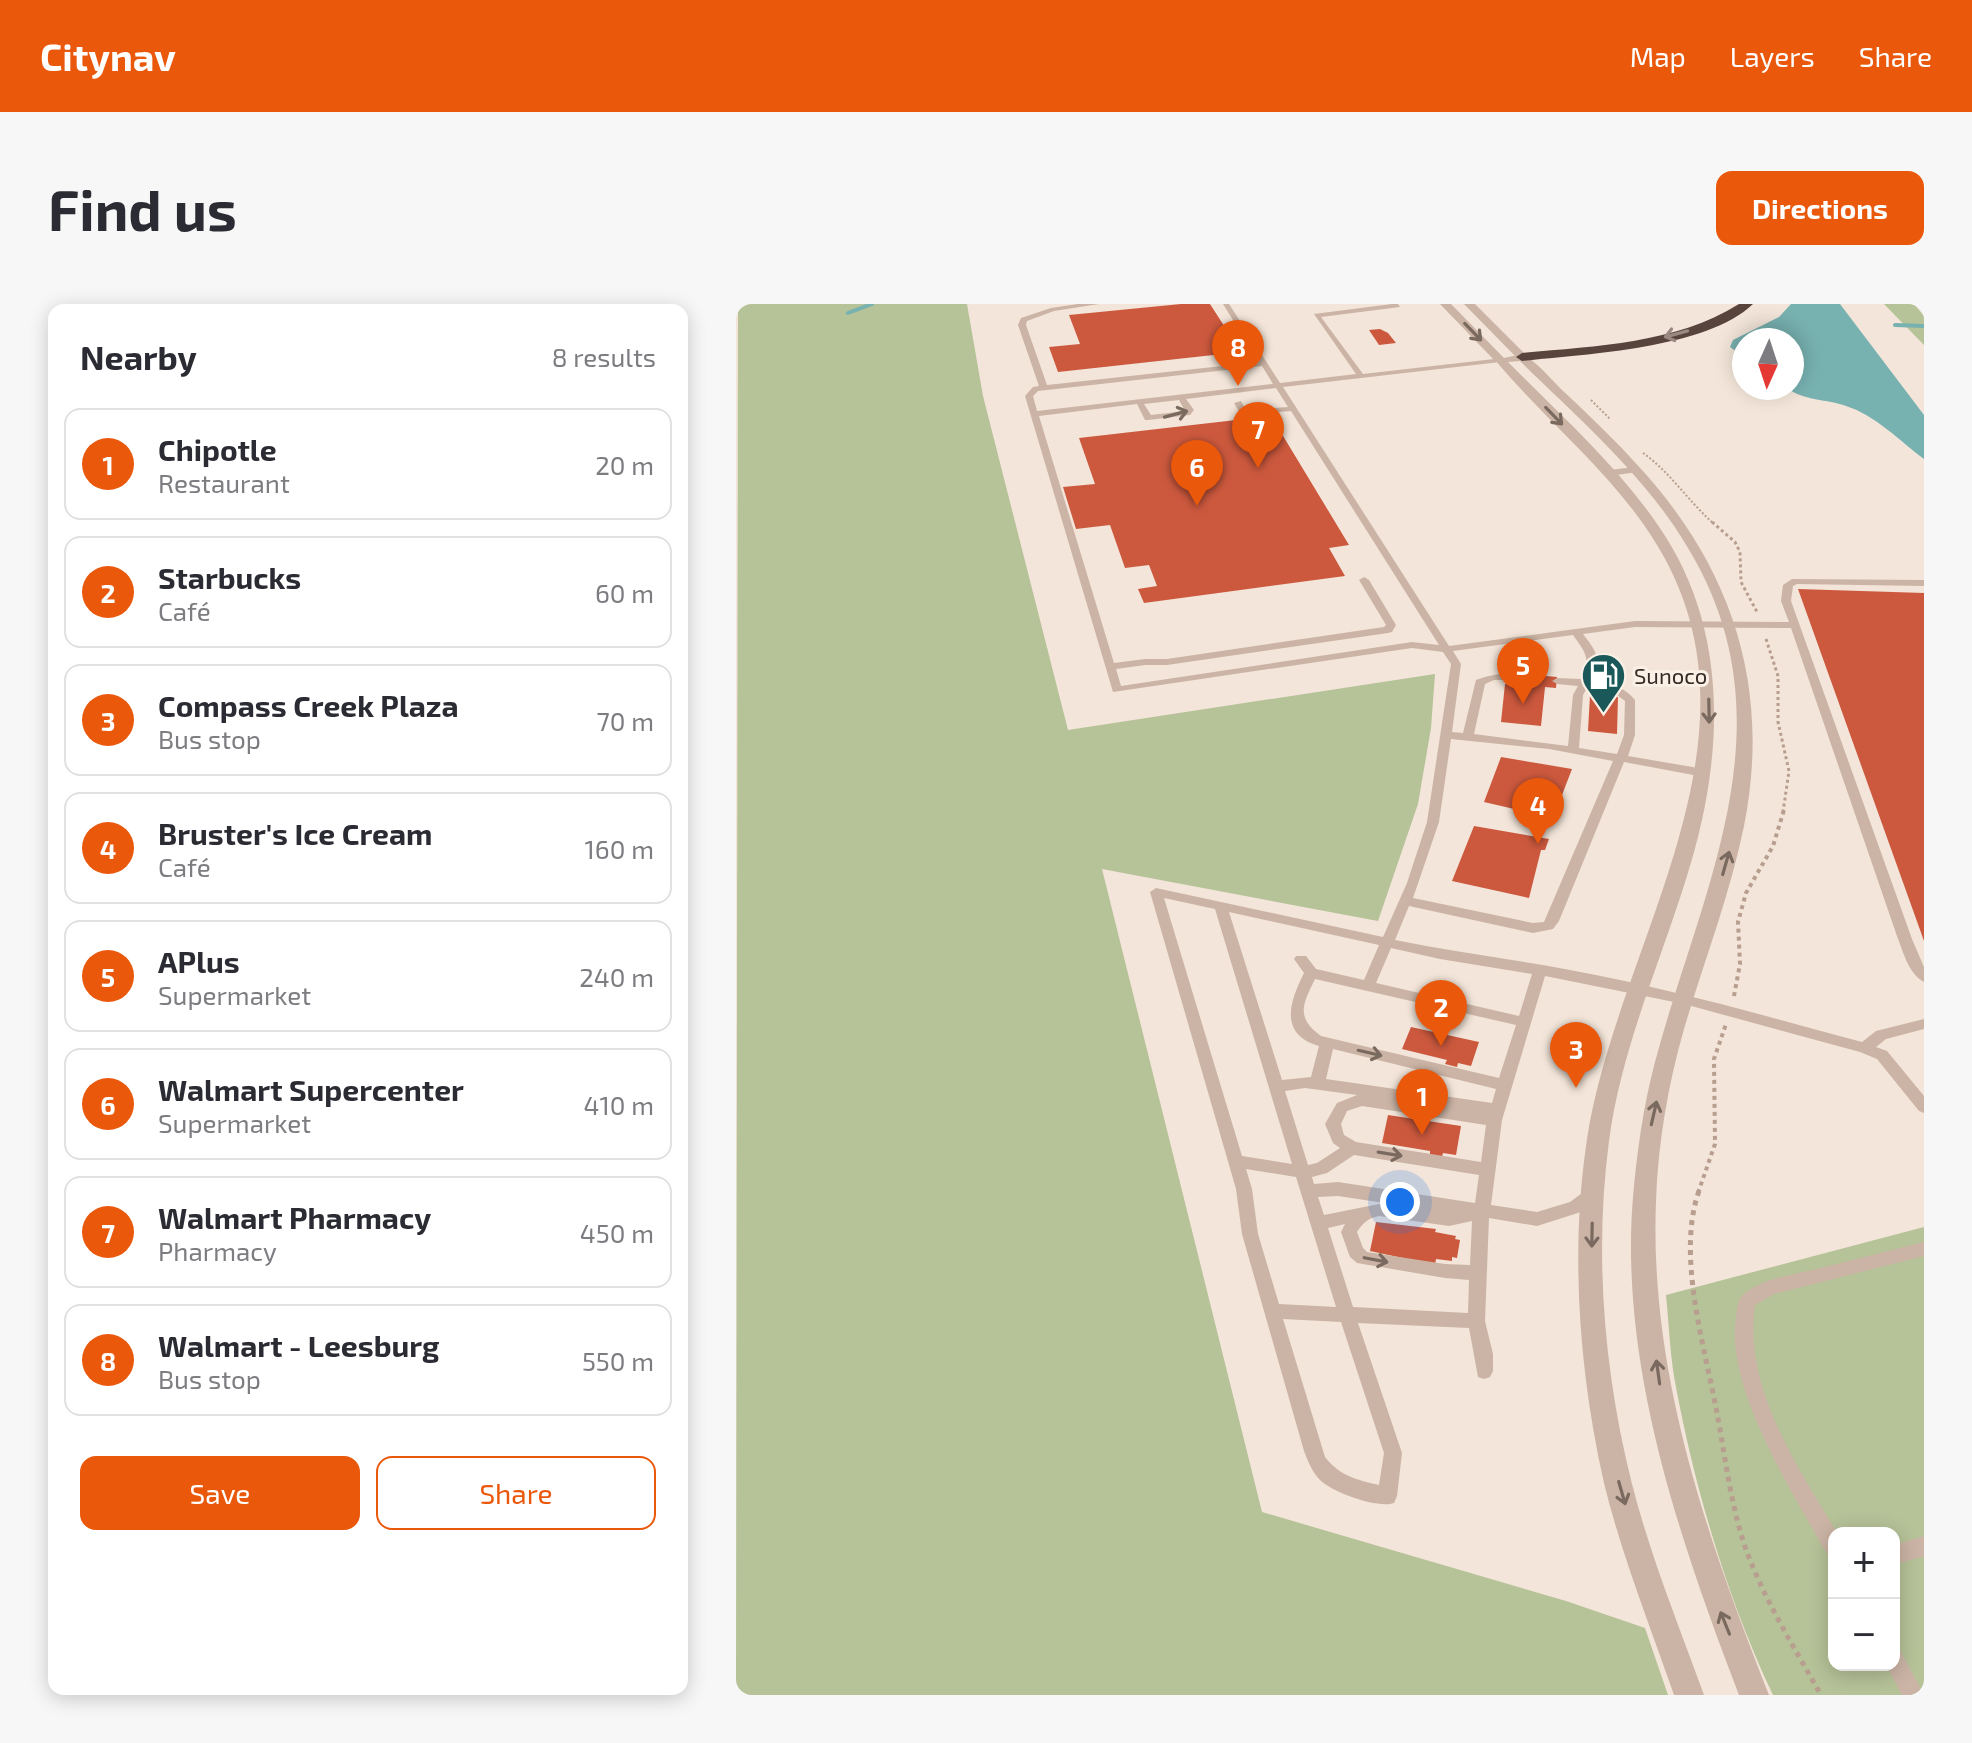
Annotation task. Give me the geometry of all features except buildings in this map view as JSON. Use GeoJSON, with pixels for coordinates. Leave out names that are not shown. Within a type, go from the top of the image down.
{"type":"FeatureCollection","features":[{"type":"Feature","properties":{"kind":"highway"},"geometry":{"type":"LineString","coordinates":[[1522,357],[1675,335],[1723,317],[1747,304]]}},
{"type":"Feature","properties":{"kind":"street"},"geometry":{"type":"LineString","coordinates":[[1445,304],[1609,473],[1657,534],[1680,577],[1698,625],[1710,714],[1704,773],[1692,833],[1619,1050],[1599,1136],[1593,1192],[1592,1290],[1603,1405],[1619,1486],[1689,1695]]}},
{"type":"Feature","properties":{"kind":"street"},"geometry":{"type":"LineString","coordinates":[[1469,304],[1635,470],[1671,512],[1696,548],[1731,625],[1746,708],[1744,784],[1731,847],[1663,1074],[1648,1156],[1644,1229],[1650,1318],[1659,1383],[1693,1526],[1720,1611],[1754,1695]]}},
{"type":"Feature","properties":{"kind":"street"},"geometry":{"type":"LineString","coordinates":[[1500,360],[1522,357]]}},
{"type":"Feature","properties":{"kind":"lane"},"geometry":{"type":"LineString","coordinates":[[1044,388],[1022,325],[1024,320],[1053,309],[1096,304]]}},
{"type":"Feature","properties":{"kind":"lane"},"geometry":{"type":"LineString","coordinates":[[1226,304],[1275,386],[1456,664],[1433,822],[1405,901],[1368,986]]}},
{"type":"Feature","properties":{"kind":"lane"},"geometry":{"type":"LineString","coordinates":[[1361,376],[1316,315],[1397,307],[1395,304]]}},
{"type":"Feature","properties":{"kind":"lane"},"geometry":{"type":"LineString","coordinates":[[1034,414],[1500,360]]}},
{"type":"Feature","properties":{"kind":"lane"},"geometry":{"type":"LineString","coordinates":[[1264,364],[1044,388],[1029,396],[1117,690],[1412,645],[1448,649],[1635,624],[1795,625]]}},
{"type":"Feature","properties":{"kind":"lane"},"geometry":{"type":"LineString","coordinates":[[1140,403],[1148,418],[1155,419],[1187,413],[1190,410],[1182,398]]}},
{"type":"Feature","properties":{"kind":"lane"},"geometry":{"type":"LineString","coordinates":[[1238,403],[1244,413],[1251,414],[1291,409]]}},
{"type":"Feature","properties":{"kind":"lane"},"geometry":{"type":"LineString","coordinates":[[1609,473],[1635,470]]}},
{"type":"Feature","properties":{"kind":"lane"},"geometry":{"type":"LineString","coordinates":[[1110,667],[1167,662],[1388,630],[1391,625],[1364,580]]}},
{"type":"Feature","properties":{"kind":"lane"},"geometry":{"type":"LineString","coordinates":[[1924,583],[1795,581],[1788,585],[1786,601],[1905,939],[1924,977]]}},
{"type":"Feature","properties":{"kind":"lane"},"geometry":{"type":"LineString","coordinates":[[1573,750],[1578,695],[1591,671],[1591,652],[1575,631]]}},
{"type":"Feature","properties":{"kind":"lane"},"geometry":{"type":"LineString","coordinates":[[1468,737],[1480,682],[1493,677],[1524,678]]}},
{"type":"Feature","properties":{"kind":"lane"},"geometry":{"type":"LineString","coordinates":[[1405,901],[1533,928],[1548,926],[1555,916],[1630,741],[1630,700],[1627,694],[1615,689],[1557,681]]}},
{"type":"Feature","properties":{"kind":"lane"},"geometry":{"type":"LineString","coordinates":[[1448,735],[1573,750],[1704,773]]}},
{"type":"Feature","properties":{"kind":"lane"},"geometry":{"type":"LineString","coordinates":[[1221,907],[1347,1315],[1393,1453],[1393,1471],[1387,1496],[1332,1481],[1319,1467],[1272,1311],[1250,1234],[1244,1189],[1156,892],[1497,965],[1540,970],[1684,999],[1864,1048],[1882,1055],[1924,1107]]}},
{"type":"Feature","properties":{"kind":"lane"},"geometry":{"type":"LineString","coordinates":[[1301,959],[1311,973],[1524,1022]]}},
{"type":"Feature","properties":{"kind":"lane"},"geometry":{"type":"LineString","coordinates":[[1484,1371],[1484,1354],[1476,1321],[1488,1170],[1496,1115],[1540,970]]}},
{"type":"Feature","properties":{"kind":"lane"},"geometry":{"type":"LineString","coordinates":[[1311,973],[1295,1008],[1295,1015],[1304,1031],[1327,1043],[1505,1085]]}},
{"type":"Feature","properties":{"kind":"lane"},"geometry":{"type":"LineString","coordinates":[[1864,1048],[1881,1035],[1924,1024]]}},
{"type":"Feature","properties":{"kind":"lane"},"geometry":{"type":"LineString","coordinates":[[1317,1084],[1327,1043]]}},
{"type":"Feature","properties":{"kind":"lane"},"geometry":{"type":"LineString","coordinates":[[1277,1087],[1305,1082],[1496,1115]]}},
{"type":"Feature","properties":{"kind":"lane"},"geometry":{"type":"LineString","coordinates":[[1488,1170],[1352,1148],[1338,1139],[1333,1124],[1342,1107],[1361,1100],[1496,1115]]}},
{"type":"Feature","properties":{"kind":"lane"},"geometry":{"type":"LineString","coordinates":[[1236,1161],[1304,1172],[1321,1169],[1352,1148]]}},
{"type":"Feature","properties":{"kind":"lane"},"geometry":{"type":"LineString","coordinates":[[1309,1191],[1338,1189],[1537,1219],[1575,1207],[1593,1192]]}},
{"type":"Feature","properties":{"kind":"lane"},"geometry":{"type":"LineString","coordinates":[[1319,1223],[1372,1209],[1450,1219],[1483,1212]]}},
{"type":"Feature","properties":{"kind":"lane"},"geometry":{"type":"LineString","coordinates":[[1360,1214],[1349,1232],[1356,1252],[1363,1258],[1478,1273]]}},
{"type":"Feature","properties":{"kind":"lane"},"geometry":{"type":"LineString","coordinates":[[1828,1536],[1764,1420],[1754,1392],[1741,1319],[1747,1301],[1770,1288],[1924,1249]]}},
{"type":"Feature","properties":{"kind":"lane"},"geometry":{"type":"LineString","coordinates":[[1272,1311],[1476,1321]]}},
{"type":"Feature","properties":{"kind":"lane"},"geometry":{"type":"LineString","coordinates":[[1900,1553],[1924,1546]]}},
{"type":"Feature","properties":{"kind":"lane"},"geometry":{"type":"LineString","coordinates":[[1900,1670],[1913,1695]]}},
{"type":"Feature","properties":{"kind":"green space"},"geometry":{"type":"Polygon","coordinates":[[[738,304],[967,304],[983,396],[1068,730],[1435,674],[1431,728],[1418,804],[1378,921],[1102,869],[1262,1512],[1566,1601],[1645,1628],[1668,1695],[736,1695],[738,304]]]}},
{"type":"Feature","properties":{"kind":"green space"},"geometry":{"type":"Polygon","coordinates":[[[1884,304],[1914,304],[1924,316],[1924,345],[1884,304]]]}},
{"type":"Feature","properties":{"kind":"green space"},"geometry":{"type":"Polygon","coordinates":[[[1924,1227],[1924,1695],[1773,1695],[1742,1622],[1703,1504],[1684,1426],[1671,1353],[1666,1295],[1924,1227]]]}},
{"type":"Feature","properties":{"kind":"water"},"geometry":{"type":"Polygon","coordinates":[[[1791,304],[1840,304],[1924,415],[1924,459],[1857,410],[1804,396],[1804,328],[1757,328],[1779,317],[1791,304]]]}},
{"type":"Feature","properties":{"kind":"waterway"},"geometry":{"type":"LineString","coordinates":[[848,313],[872,304]]}},
{"type":"Feature","properties":{"kind":"waterway"},"geometry":{"type":"LineString","coordinates":[[1895,325],[1924,326]]}},
{"type":"Feature","properties":{"kind":"place","name":"Walmart - Leesburg"},"geometry":{"type":"Point","coordinates":[1238,386]}},
{"type":"Feature","properties":{"kind":"place","name":"Walmart Pharmacy"},"geometry":{"type":"Point","coordinates":[1258,468]}},
{"type":"Feature","properties":{"kind":"place","name":"Walmart Supercenter"},"geometry":{"type":"Point","coordinates":[1197,506]}},
{"type":"Feature","properties":{"kind":"place","name":"APlus"},"geometry":{"type":"Point","coordinates":[1523,704]}},
{"type":"Feature","properties":{"kind":"place","name":"Sunoco"},"geometry":{"type":"Point","coordinates":[1603,714]}},
{"type":"Feature","properties":{"kind":"place","name":"Bruster's Ice Cream"},"geometry":{"type":"Point","coordinates":[1538,844]}},
{"type":"Feature","properties":{"kind":"place","name":"Starbucks"},"geometry":{"type":"Point","coordinates":[1441,1046]}},
{"type":"Feature","properties":{"kind":"place","name":"Compass Creek Plaza"},"geometry":{"type":"Point","coordinates":[1576,1088]}},
{"type":"Feature","properties":{"kind":"place","name":"Chipotle"},"geometry":{"type":"Point","coordinates":[1422,1135]}}]}
